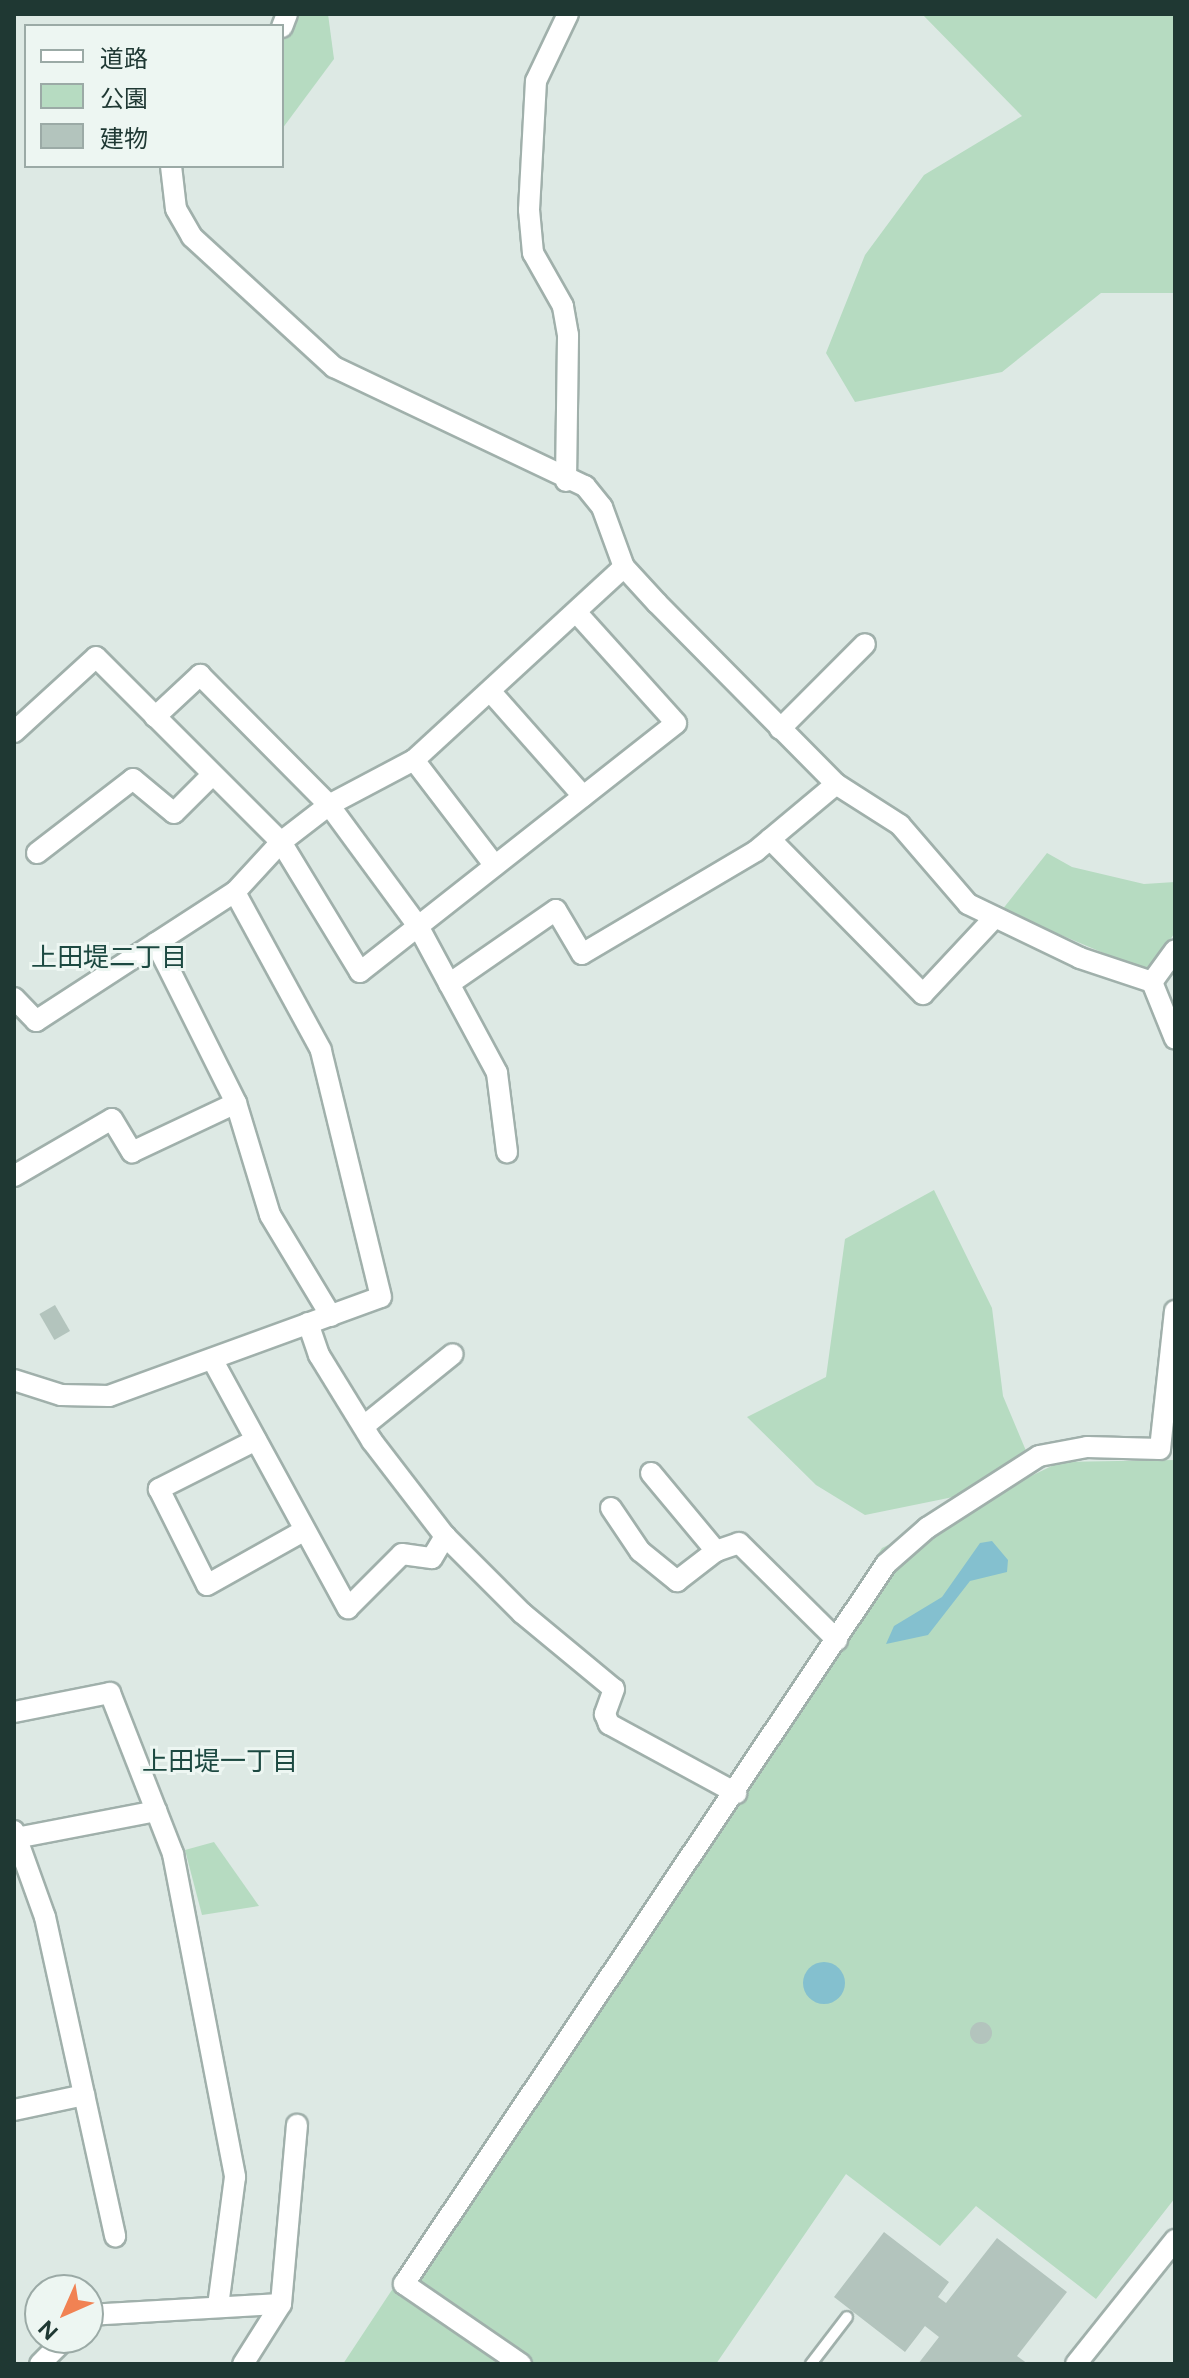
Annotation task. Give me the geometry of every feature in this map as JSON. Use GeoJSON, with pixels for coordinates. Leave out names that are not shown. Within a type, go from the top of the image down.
{"type":"FeatureCollection","features":[{"type":"Feature","properties":{"kind":"street"},"geometry":{"type":"LineString","coordinates":[[566,481],[568,335],[563,306],[533,253],[529,210],[536,81],[568,14]]}},
{"type":"Feature","properties":{"kind":"street"},"geometry":{"type":"LineString","coordinates":[[171,168],[176,209],[192,237],[334,367],[566,481],[585,486],[602,507],[624,567],[836,784],[900,825],[968,904],[1080,958],[1152,982],[1175,1039]]}},
{"type":"Feature","properties":{"kind":"street"},"geometry":{"type":"LineString","coordinates":[[14,998],[36,1021],[235,892],[281,842],[329,805],[414,760],[624,567]]}},
{"type":"Feature","properties":{"kind":"street"},"geometry":{"type":"LineString","coordinates":[[14,732],[96,657],[281,842],[360,972],[676,723],[576,612]]}},
{"type":"Feature","properties":{"kind":"street"},"geometry":{"type":"LineString","coordinates":[[780,729],[865,644]]}},
{"type":"Feature","properties":{"kind":"street"},"geometry":{"type":"LineString","coordinates":[[155,717],[200,675],[329,805],[418,926],[497,1073],[507,1152]]}},
{"type":"Feature","properties":{"kind":"street"},"geometry":{"type":"LineString","coordinates":[[491,692],[583,796]]}},
{"type":"Feature","properties":{"kind":"street"},"geometry":{"type":"LineString","coordinates":[[414,760],[495,866]]}},
{"type":"Feature","properties":{"kind":"street"},"geometry":{"type":"LineString","coordinates":[[37,853],[133,779],[174,813],[212,775]]}},
{"type":"Feature","properties":{"kind":"street"},"geometry":{"type":"LineString","coordinates":[[449,984],[556,910],[582,954],[770,839],[836,784]]}},
{"type":"Feature","properties":{"kind":"street"},"geometry":{"type":"LineString","coordinates":[[770,839],[923,994],[995,917]]}},
{"type":"Feature","properties":{"kind":"street"},"geometry":{"type":"LineString","coordinates":[[14,1380],[61,1395],[109,1396],[381,1297],[321,1050],[235,892]]}},
{"type":"Feature","properties":{"kind":"street"},"geometry":{"type":"LineString","coordinates":[[156,943],[236,1103],[270,1215],[331,1316]]}},
{"type":"Feature","properties":{"kind":"street"},"geometry":{"type":"LineString","coordinates":[[1152,982],[1175,950]]}},
{"type":"Feature","properties":{"kind":"street"},"geometry":{"type":"LineString","coordinates":[[14,1176],[112,1119],[132,1152],[236,1103]]}},
{"type":"Feature","properties":{"kind":"street"},"geometry":{"type":"LineString","coordinates":[[521,2364],[404,2284],[736,1793],[886,1564],[1002,1476],[1039,1456],[1087,1447],[1160,1449],[1175,1311]]}},
{"type":"Feature","properties":{"kind":"street"},"geometry":{"type":"LineString","coordinates":[[308,1323],[319,1355],[364,1426],[445,1536],[522,1613],[614,1689],[605,1714],[609,1724],[736,1793]]}},
{"type":"Feature","properties":{"kind":"street"},"geometry":{"type":"LineString","coordinates":[[364,1426],[453,1354]]}},
{"type":"Feature","properties":{"kind":"street"},"geometry":{"type":"LineString","coordinates":[[212,1359],[348,1608],[402,1554],[432,1558],[445,1536]]}},
{"type":"Feature","properties":{"kind":"street"},"geometry":{"type":"LineString","coordinates":[[256,1440],[159,1489],[207,1585],[305,1530]]}},
{"type":"Feature","properties":{"kind":"street"},"geometry":{"type":"LineString","coordinates":[[651,1473],[716,1551]]}},
{"type":"Feature","properties":{"kind":"street"},"geometry":{"type":"LineString","coordinates":[[611,1508],[640,1551],[677,1581],[716,1551],[739,1543],[837,1640]]}},
{"type":"Feature","properties":{"kind":"street"},"geometry":{"type":"LineString","coordinates":[[14,1712],[110,1693],[173,1854],[235,2177],[218,2306]]}},
{"type":"Feature","properties":{"kind":"street"},"geometry":{"type":"LineString","coordinates":[[115,2236],[45,1917],[17,1847],[156,1811]]}},
{"type":"Feature","properties":{"kind":"street"},"geometry":{"type":"LineString","coordinates":[[14,2110],[84,2095]]}},
{"type":"Feature","properties":{"kind":"street"},"geometry":{"type":"LineString","coordinates":[[243,2364],[281,2304],[297,2125]]}},
{"type":"Feature","properties":{"kind":"street"},"geometry":{"type":"LineString","coordinates":[[1076,2364],[1175,2240]]}},
{"type":"Feature","properties":{"kind":"street"},"geometry":{"type":"LineString","coordinates":[[104,2310],[281,2304]]}},
{"type":"Feature","properties":{"kind":"lane"},"geometry":{"type":"LineString","coordinates":[[811,2364],[847,2317]]}},
{"type":"Feature","properties":{"kind":"green space"},"geometry":{"type":"Polygon","coordinates":[[[292,14],[328,14],[334,59],[284,126],[284,33],[292,14]]]}},
{"type":"Feature","properties":{"kind":"green space"},"geometry":{"type":"Polygon","coordinates":[[[922,14],[1175,14],[1175,293],[1101,293],[1002,372],[855,402],[826,353],[865,255],[924,175],[1022,116],[922,14]]]}},
{"type":"Feature","properties":{"kind":"green space"},"geometry":{"type":"Polygon","coordinates":[[[1047,853],[1072,867],[1144,884],[1175,882],[1175,932],[1154,966],[1139,968],[1002,910],[1047,853]]]}},
{"type":"Feature","properties":{"kind":"green space"},"geometry":{"type":"Polygon","coordinates":[[[934,1190],[992,1308],[1003,1396],[1032,1465],[963,1495],[865,1515],[816,1485],[747,1417],[826,1377],[845,1239],[934,1190]]]}},
{"type":"Feature","properties":{"kind":"green space"},"geometry":{"type":"Polygon","coordinates":[[[1175,1460],[1175,2198],[1096,2299],[976,2206],[940,2246],[846,2174],[716,2364],[343,2364],[882,1548],[1060,1462],[1175,1460]]]}},
{"type":"Feature","properties":{"kind":"green space"},"geometry":{"type":"Polygon","coordinates":[[[214,1842],[259,1906],[202,1915],[185,1850],[214,1842]]]}},
{"type":"Feature","properties":{"kind":"water"},"geometry":{"type":"Polygon","coordinates":[[[992,1541],[1008,1560],[1007,1572],[970,1581],[928,1635],[886,1644],[894,1626],[942,1597],[980,1543],[992,1541]]]}},
{"type":"Feature","properties":{"kind":"water"},"geometry":{"type":"Polygon","coordinates":[[[824,1962],[839,1968],[845,1983],[839,1998],[824,2004],[809,1998],[803,1983],[809,1968],[824,1962]]]}},
{"type":"Feature","properties":{"kind":"building"},"geometry":{"type":"Polygon","coordinates":[[[55,1305],[70,1331],[54,1340],[39,1314],[55,1305]]]}},
{"type":"Feature","properties":{"kind":"building"},"geometry":{"type":"Polygon","coordinates":[[[981,2022],[989,2025],[992,2033],[989,2041],[981,2044],[973,2041],[970,2033],[973,2025],[981,2022]]]}},
{"type":"Feature","properties":{"kind":"building"},"geometry":{"type":"Polygon","coordinates":[[[884,2232],[949,2282],[938,2297],[946,2303],[997,2238],[1067,2292],[1017,2356],[1028,2364],[918,2364],[939,2337],[925,2326],[905,2352],[834,2297],[884,2232]]]}},
{"type":"Feature","properties":{"kind":"district","name":"上田堤二丁目"},"geometry":{"type":"Point","coordinates":[109,958]}},
{"type":"Feature","properties":{"kind":"district","name":"上田堤一丁目"},"geometry":{"type":"Point","coordinates":[220,1762]}}]}
